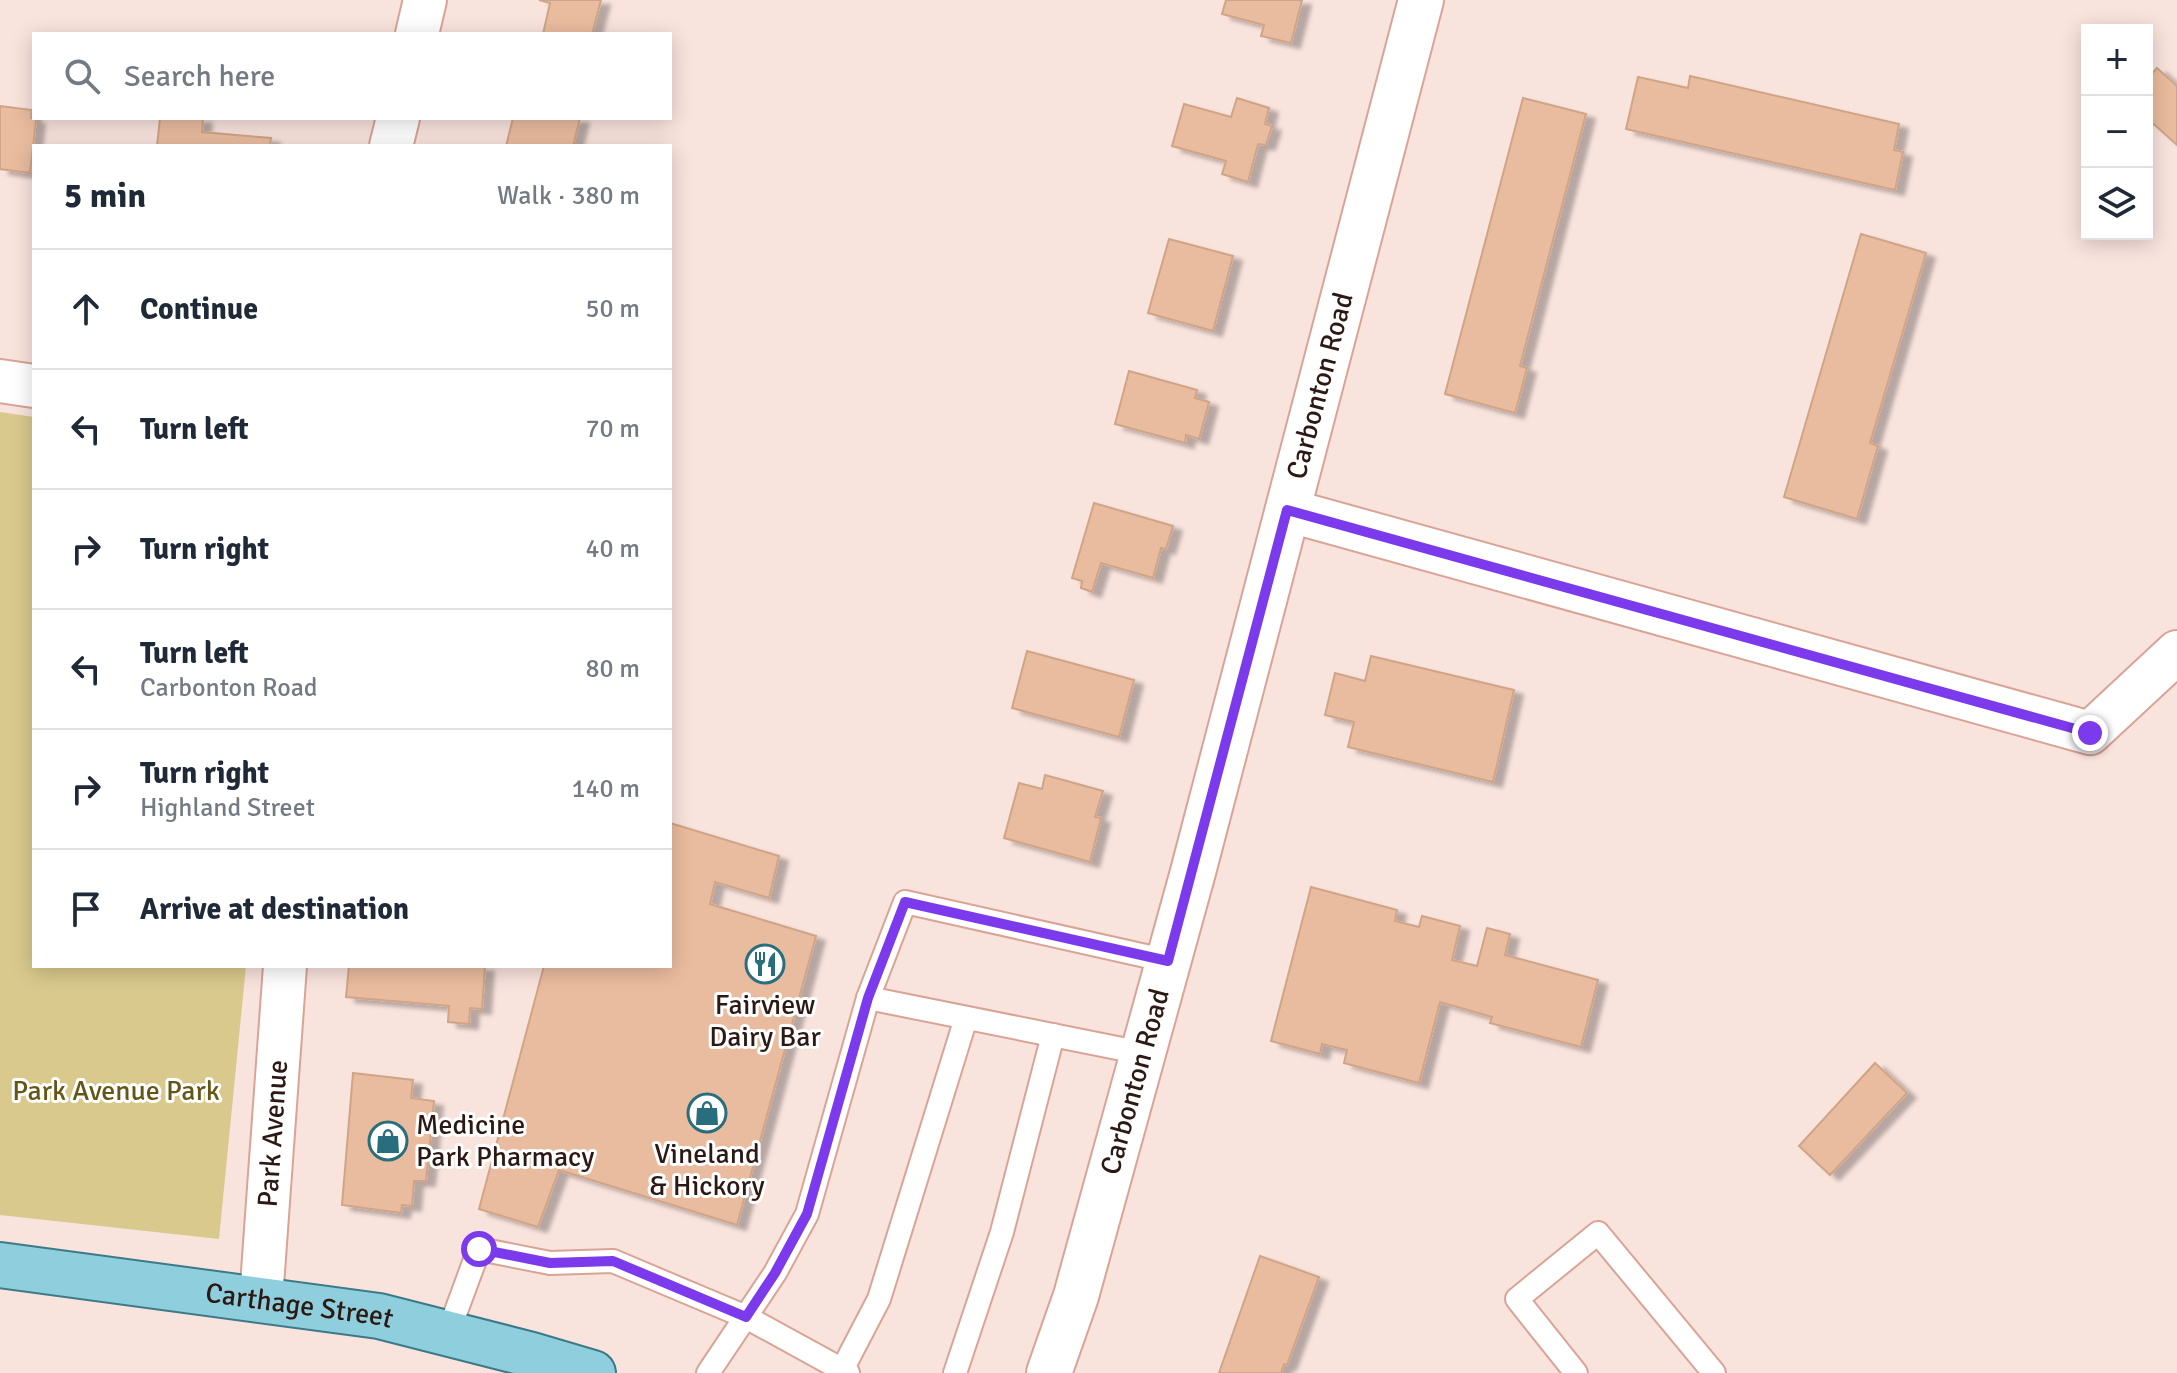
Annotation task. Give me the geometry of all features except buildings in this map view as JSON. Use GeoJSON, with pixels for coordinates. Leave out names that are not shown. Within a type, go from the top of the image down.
{"type":"FeatureCollection","features":[{"type":"Feature","properties":{"kind":"main road","name":"Carthage Street"},"geometry":{"type":"LineString","coordinates":[[0,1265],[379,1316],[593,1373]]}},
{"type":"Feature","properties":{"kind":"street"},"geometry":{"type":"LineString","coordinates":[[417,32],[425,0]]}},
{"type":"Feature","properties":{"kind":"street","name":"Carbonton Road"},"geometry":{"type":"LineString","coordinates":[[1049,1373],[1080,1281],[1168,961],[1421,0]]}},
{"type":"Feature","properties":{"kind":"street"},"geometry":{"type":"LineString","coordinates":[[392,144],[398,120]]}},
{"type":"Feature","properties":{"kind":"street"},"geometry":{"type":"LineString","coordinates":[[0,381],[32,386]]}},
{"type":"Feature","properties":{"kind":"street"},"geometry":{"type":"LineString","coordinates":[[1287,510],[2090,733],[2177,652]]}},
{"type":"Feature","properties":{"kind":"street","name":"Park Avenue"},"geometry":{"type":"LineString","coordinates":[[261,1299],[285,968]]}},
{"type":"Feature","properties":{"kind":"lane"},"geometry":{"type":"LineString","coordinates":[[708,1373],[775,1273],[807,1214],[868,998],[905,902],[1168,961]]}},
{"type":"Feature","properties":{"kind":"lane"},"geometry":{"type":"LineString","coordinates":[[868,998],[1142,1053]]}},
{"type":"Feature","properties":{"kind":"lane"},"geometry":{"type":"LineString","coordinates":[[448,1333],[479,1249],[550,1263],[613,1261],[746,1317],[845,1371],[879,1299],[966,1018]]}},
{"type":"Feature","properties":{"kind":"lane"},"geometry":{"type":"LineString","coordinates":[[955,1373],[1002,1232],[1053,1035]]}},
{"type":"Feature","properties":{"kind":"lane"},"geometry":{"type":"LineString","coordinates":[[1576,1373],[1517,1299],[1598,1233],[1714,1373]]}},
{"type":"Feature","properties":{"kind":"green space","name":"Park Avenue Park"},"geometry":{"type":"Polygon","coordinates":[[[0,412],[32,417],[32,968],[246,968],[219,1239],[0,1215],[0,412]]]}},
{"type":"Feature","properties":{"kind":"place","name":"Fairview Dairy Bar"},"geometry":{"type":"Point","coordinates":[765,964]}},
{"type":"Feature","properties":{"kind":"place","name":"Vineland & Hickory"},"geometry":{"type":"Point","coordinates":[707,1113]}},
{"type":"Feature","properties":{"kind":"place","name":"Medicine Park Pharmacy"},"geometry":{"type":"Point","coordinates":[388,1141]}},
{"type":"Feature","properties":{"kind":"route"},"geometry":{"type":"LineString","coordinates":[[479,1249],[550,1263],[613,1261],[746,1317],[775,1273],[807,1214],[868,998],[905,902],[1168,961],[1287,510],[2090,733]]}}]}
